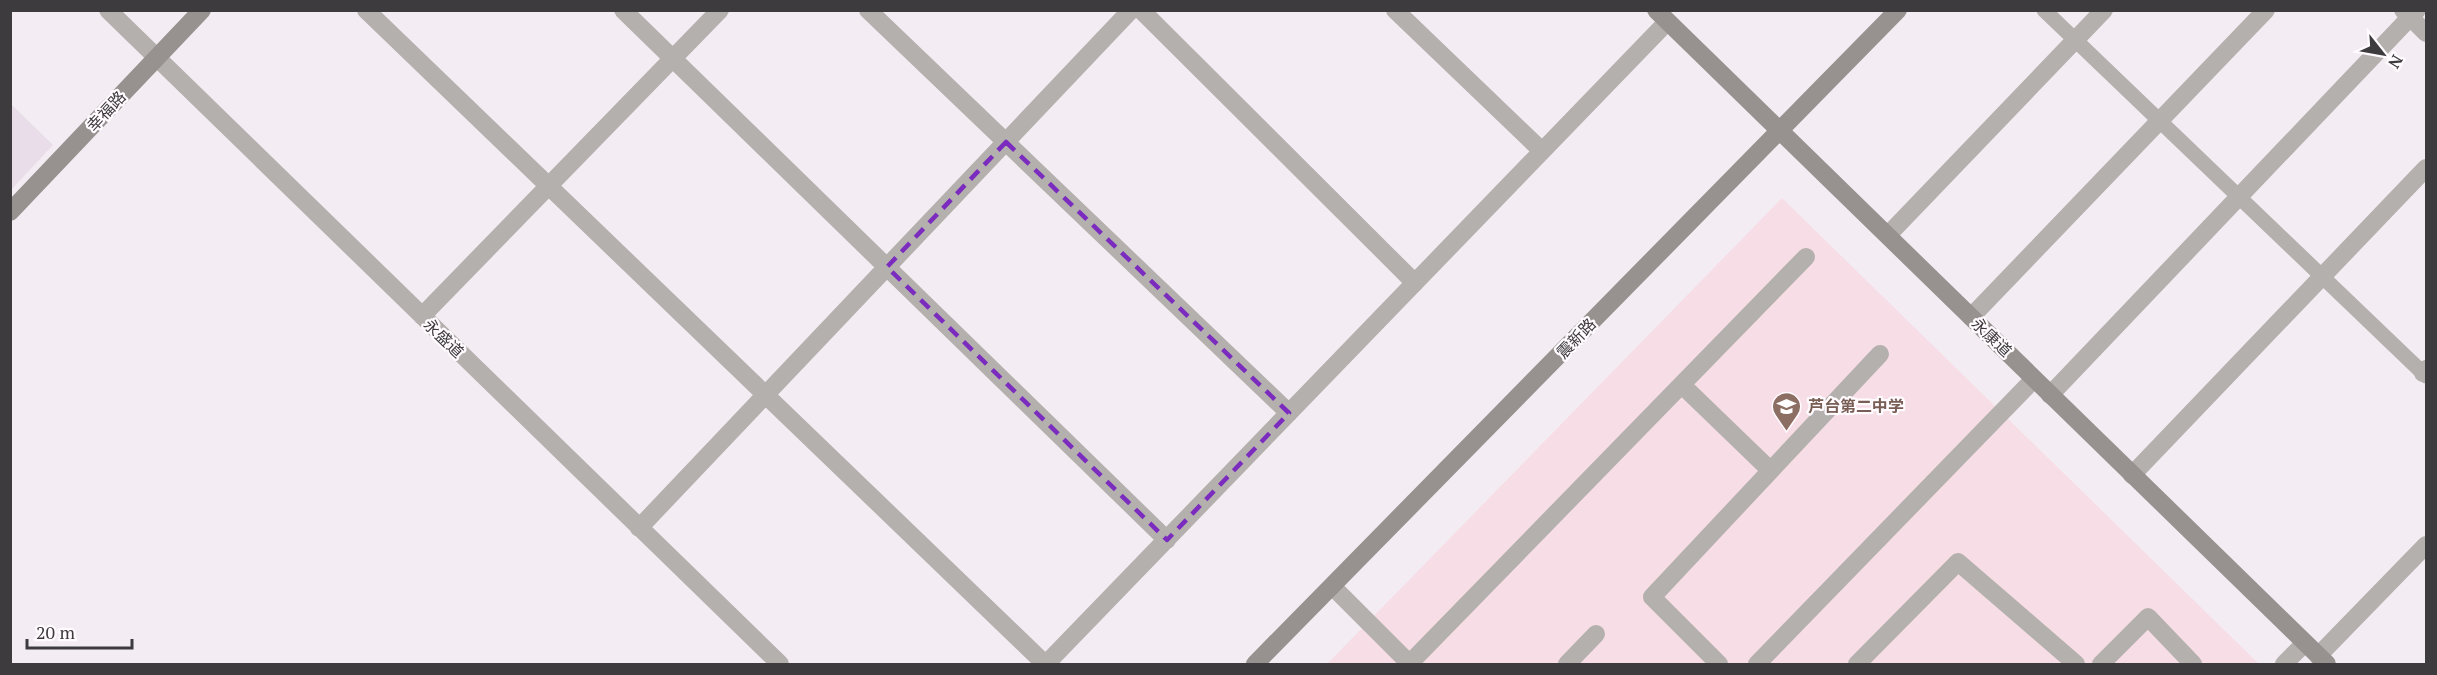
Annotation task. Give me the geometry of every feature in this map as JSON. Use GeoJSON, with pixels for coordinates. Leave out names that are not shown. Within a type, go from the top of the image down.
{"type":"FeatureCollection","features":[{"type":"Feature","properties":{"kind":"street","name":"永盛道"},"geometry":{"type":"LineString","coordinates":[[108,10],[780,664]]}},
{"type":"Feature","properties":{"kind":"street","name":"幸福路"},"geometry":{"type":"LineString","coordinates":[[10,212],[202,10]]}},
{"type":"Feature","properties":{"kind":"street"},"geometry":{"type":"LineString","coordinates":[[366,10],[1046,664],[1542,151],[1662,16]]}},
{"type":"Feature","properties":{"kind":"street"},"geometry":{"type":"LineString","coordinates":[[623,10],[1167,540]]}},
{"type":"Feature","properties":{"kind":"street"},"geometry":{"type":"LineString","coordinates":[[422,316],[720,10]]}},
{"type":"Feature","properties":{"kind":"street"},"geometry":{"type":"LineString","coordinates":[[868,10],[1290,413]]}},
{"type":"Feature","properties":{"kind":"street"},"geometry":{"type":"LineString","coordinates":[[639,528],[1131,10]]}},
{"type":"Feature","properties":{"kind":"street"},"geometry":{"type":"LineString","coordinates":[[1141,10],[1415,283]]}},
{"type":"Feature","properties":{"kind":"street"},"geometry":{"type":"LineString","coordinates":[[1395,10],[1542,151]]}},
{"type":"Feature","properties":{"kind":"street","name":"震新路"},"geometry":{"type":"LineString","coordinates":[[1255,664],[1898,10]]}},
{"type":"Feature","properties":{"kind":"street"},"geometry":{"type":"LineString","coordinates":[[1888,236],[2104,10]]}},
{"type":"Feature","properties":{"kind":"street"},"geometry":{"type":"LineString","coordinates":[[1971,317],[2266,10]]}},
{"type":"Feature","properties":{"kind":"street"},"geometry":{"type":"LineString","coordinates":[[2050,394],[2410,13],[2427,33]]}},
{"type":"Feature","properties":{"kind":"street","name":"永康道"},"geometry":{"type":"LineString","coordinates":[[1662,16],[2323,660]]}},
{"type":"Feature","properties":{"kind":"street"},"geometry":{"type":"LineString","coordinates":[[2132,475],[2427,168]]}},
{"type":"Feature","properties":{"kind":"street"},"geometry":{"type":"LineString","coordinates":[[1333,587],[1410,664],[1806,257]]}},
{"type":"Feature","properties":{"kind":"street"},"geometry":{"type":"LineString","coordinates":[[1719,664],[1652,597],[1880,354]]}},
{"type":"Feature","properties":{"kind":"street"},"geometry":{"type":"LineString","coordinates":[[1757,664],[2034,379]]}},
{"type":"Feature","properties":{"kind":"street"},"geometry":{"type":"LineString","coordinates":[[1682,385],[1770,470]]}},
{"type":"Feature","properties":{"kind":"street"},"geometry":{"type":"LineString","coordinates":[[2323,660],[2427,545]]}},
{"type":"Feature","properties":{"kind":"street"},"geometry":{"type":"LineString","coordinates":[[1857,664],[1958,562],[2076,664]]}},
{"type":"Feature","properties":{"kind":"street"},"geometry":{"type":"LineString","coordinates":[[2101,664],[2148,617],[2193,664]]}},
{"type":"Feature","properties":{"kind":"street"},"geometry":{"type":"LineString","coordinates":[[1567,664],[1596,634]]}},
{"type":"Feature","properties":{"kind":"street"},"geometry":{"type":"LineString","coordinates":[[2284,664],[2305,643]]}},
{"type":"Feature","properties":{"kind":"lane"},"geometry":{"type":"LineString","coordinates":[[2044,10],[2425,373]]}},
{"type":"Feature","properties":{"kind":"highlighted area"},"geometry":{"type":"Polygon","coordinates":[[[1006,142],[1289,413],[1167,540],[887,267],[1006,142]]]}},
{"type":"Feature","properties":{"kind":"shaded area"},"geometry":{"type":"Polygon","coordinates":[[[11,104],[53,145],[10,190],[11,104]]]}},
{"type":"Feature","properties":{"kind":"shaded area","name":"芦台第二中学"},"geometry":{"type":"Polygon","coordinates":[[[1782,198],[2259,664],[1327,664],[1782,198]]]}},
{"type":"Feature","properties":{"kind":"place","name":"芦台第二中学"},"geometry":{"type":"Point","coordinates":[1787,432]}}]}
